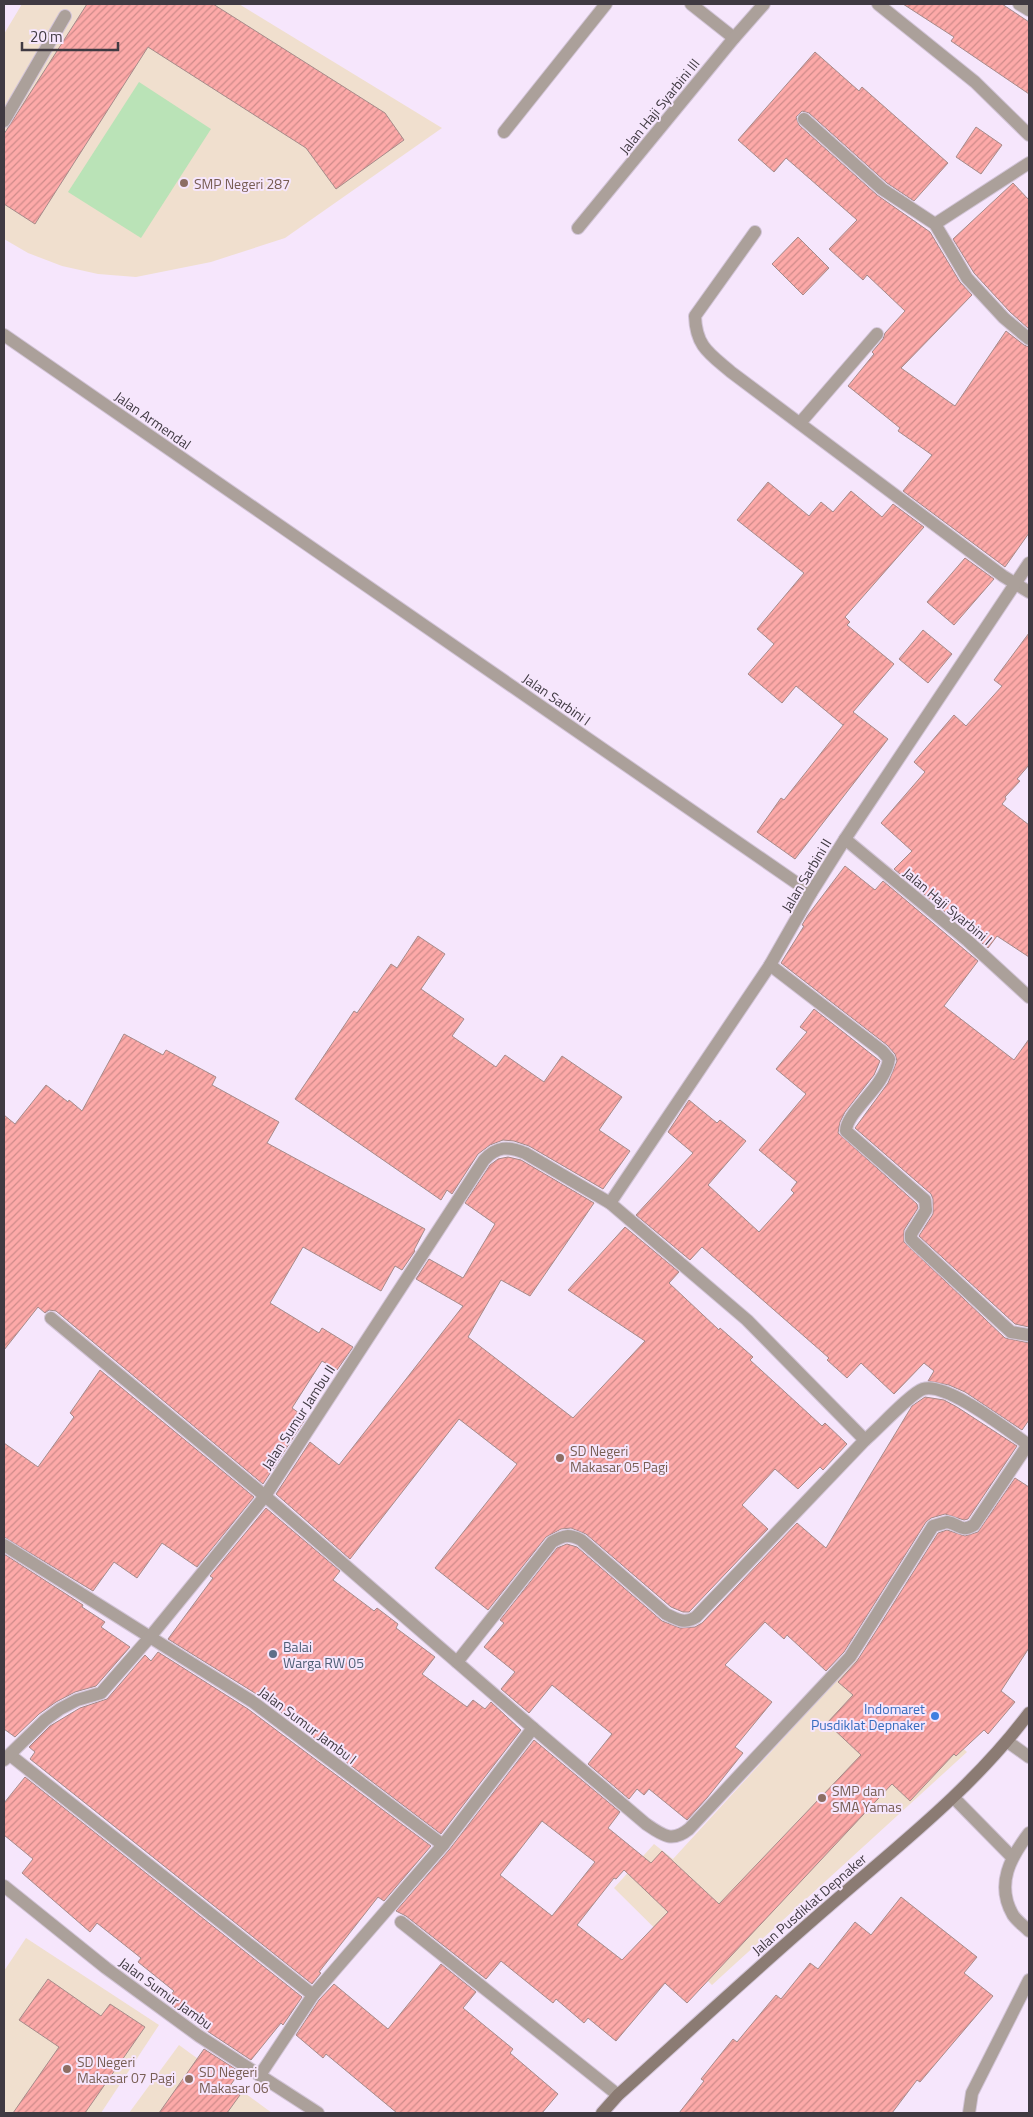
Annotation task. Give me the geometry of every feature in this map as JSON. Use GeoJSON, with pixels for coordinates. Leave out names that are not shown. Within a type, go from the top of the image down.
{"type":"FeatureCollection","features":[{"type":"Feature","properties":{"kind":"street"},"geometry":{"type":"LineString","coordinates":[[504,132],[606,4]]}},
{"type":"Feature","properties":{"kind":"street"},"geometry":{"type":"LineString","coordinates":[[691,4],[734,38]]}},
{"type":"Feature","properties":{"kind":"street","name":"Jalan Haji Syarbini III"},"geometry":{"type":"LineString","coordinates":[[578,228],[764,4]]}},
{"type":"Feature","properties":{"kind":"street"},"geometry":{"type":"LineString","coordinates":[[878,4],[975,82],[1029,136]]}},
{"type":"Feature","properties":{"kind":"street"},"geometry":{"type":"LineString","coordinates":[[1019,4],[1029,10]]}},
{"type":"Feature","properties":{"kind":"street"},"geometry":{"type":"LineString","coordinates":[[4,120],[65,16]]}},
{"type":"Feature","properties":{"kind":"street"},"geometry":{"type":"LineString","coordinates":[[804,119],[882,189],[935,224],[967,278],[1004,318],[1029,339]]}},
{"type":"Feature","properties":{"kind":"street"},"geometry":{"type":"LineString","coordinates":[[935,224],[1029,163]]}},
{"type":"Feature","properties":{"kind":"street"},"geometry":{"type":"LineString","coordinates":[[755,232],[695,316],[696,332],[705,350],[731,372],[1015,584],[1029,592]]}},
{"type":"Feature","properties":{"kind":"street"},"geometry":{"type":"LineString","coordinates":[[800,423],[877,334]]}},
{"type":"Feature","properties":{"kind":"street","name":"Jalan Armendal"},"geometry":{"type":"LineString","coordinates":[[4,336],[286,530]]}},
{"type":"Feature","properties":{"kind":"street","name":"Jalan Sarbini I"},"geometry":{"type":"LineString","coordinates":[[286,530],[811,893]]}},
{"type":"Feature","properties":{"kind":"street","name":"Jalan Sarbini II"},"geometry":{"type":"LineString","coordinates":[[610,1203],[770,965],[811,893],[845,839],[1029,563]]}},
{"type":"Feature","properties":{"kind":"street","name":"Jalan Haji Syarbini I"},"geometry":{"type":"LineString","coordinates":[[845,839],[968,941],[1029,997]]}},
{"type":"Feature","properties":{"kind":"street"},"geometry":{"type":"LineString","coordinates":[[770,965],[882,1051],[889,1059],[884,1077],[848,1122],[846,1132],[925,1200],[926,1210],[911,1239],[1011,1332],[1029,1335]]}},
{"type":"Feature","properties":{"kind":"street","name":"Jalan Sumur Jambu II"},"geometry":{"type":"LineString","coordinates":[[7,1757],[45,1720],[60,1709],[77,1700],[101,1693],[150,1638],[265,1496],[484,1160],[500,1148],[512,1148],[525,1153],[610,1203],[747,1320],[866,1440]]}},
{"type":"Feature","properties":{"kind":"street"},"geometry":{"type":"LineString","coordinates":[[51,1318],[265,1496],[533,1728],[646,1824],[659,1833],[669,1836],[680,1837],[689,1830],[850,1657],[933,1526],[946,1522],[967,1529],[974,1525],[1029,1444],[952,1394],[934,1388],[921,1389],[866,1440],[696,1617],[689,1622],[680,1621],[666,1614],[581,1540],[570,1534],[552,1542],[457,1662]]}},
{"type":"Feature","properties":{"kind":"street","name":"Jalan Sumur Jambu I"},"geometry":{"type":"LineString","coordinates":[[4,1545],[253,1702],[443,1845]]}},
{"type":"Feature","properties":{"kind":"street","name":"Jalan Pusdiklat Depnaker"},"geometry":{"type":"LineString","coordinates":[[602,2113],[618,2095],[748,1976],[954,1798],[1008,1742],[1029,1713]]}},
{"type":"Feature","properties":{"kind":"street"},"geometry":{"type":"LineString","coordinates":[[260,2075],[313,1995],[443,1845],[533,1728]]}},
{"type":"Feature","properties":{"kind":"street"},"geometry":{"type":"LineString","coordinates":[[1008,1742],[1029,1757]]}},
{"type":"Feature","properties":{"kind":"street"},"geometry":{"type":"LineString","coordinates":[[7,1757],[313,1995]]}},
{"type":"Feature","properties":{"kind":"street"},"geometry":{"type":"LineString","coordinates":[[954,1798],[1012,1856]]}},
{"type":"Feature","properties":{"kind":"street"},"geometry":{"type":"LineString","coordinates":[[1029,1833],[1012,1856],[1005,1879],[1006,1896],[1013,1915],[1029,1932]]}},
{"type":"Feature","properties":{"kind":"street","name":"Jalan Sumur Jambu"},"geometry":{"type":"LineString","coordinates":[[4,1886],[106,1968],[198,2036],[318,2113]]}},
{"type":"Feature","properties":{"kind":"street"},"geometry":{"type":"LineString","coordinates":[[401,1922],[618,2095]]}},
{"type":"Feature","properties":{"kind":"street"},"geometry":{"type":"LineString","coordinates":[[969,2113],[972,2093],[1029,1980]]}},
{"type":"Feature","properties":{"kind":"shaded area","name":"SMP Negeri 287"},"geometry":{"type":"Polygon","coordinates":[[[22,4],[239,4],[442,128],[285,238],[211,262],[136,277],[98,274],[62,266],[28,253],[4,239],[4,34],[22,4]]]}},
{"type":"Feature","properties":{"kind":"shaded area","name":"SMP dan SMA Yamas"},"geometry":{"type":"Polygon","coordinates":[[[857,1658],[929,1716],[967,1752],[712,1985],[614,1888],[654,1844],[673,1859],[857,1658]]]}},
{"type":"Feature","properties":{"kind":"shaded area","name":"SD Negeri Makasar 07 Pagi"},"geometry":{"type":"Polygon","coordinates":[[[26,1938],[159,2025],[101,2113],[4,2113],[4,1971],[26,1938]]]}},
{"type":"Feature","properties":{"kind":"shaded area","name":"SD Negeri Makasar 06"},"geometry":{"type":"Polygon","coordinates":[[[179,2045],[272,2113],[129,2113],[179,2045]]]}},
{"type":"Feature","properties":{"kind":"green space"},"geometry":{"type":"Polygon","coordinates":[[[139,82],[211,129],[141,238],[68,192],[139,82]]]}},
{"type":"Feature","properties":{"kind":"building"},"geometry":{"type":"Polygon","coordinates":[[[87,4],[213,4],[385,113],[404,140],[336,189],[306,148],[148,47],[35,224],[4,204],[4,134],[87,4]]]}},
{"type":"Feature","properties":{"kind":"building"},"geometry":{"type":"Polygon","coordinates":[[[903,4],[1002,4],[1029,22],[1029,94],[951,41],[954,37],[903,4]]]}},
{"type":"Feature","properties":{"kind":"building"},"geometry":{"type":"Polygon","coordinates":[[[815,52],[859,91],[862,87],[948,163],[914,201],[887,183],[809,113],[802,111],[796,117],[799,125],[877,195],[930,232],[960,282],[972,295],[901,368],[955,406],[1006,331],[1029,347],[1029,533],[1005,567],[903,491],[932,455],[898,431],[900,428],[848,386],[874,354],[872,352],[883,339],[885,333],[905,311],[867,275],[863,280],[829,249],[857,220],[786,158],[774,172],[738,140],[815,52]]]}},
{"type":"Feature","properties":{"kind":"building"},"geometry":{"type":"Polygon","coordinates":[[[976,127],[1002,145],[981,174],[956,157],[976,127]]]}},
{"type":"Feature","properties":{"kind":"building"},"geometry":{"type":"Polygon","coordinates":[[[1013,183],[1029,200],[1029,329],[1010,312],[974,273],[953,239],[1013,183]]]}},
{"type":"Feature","properties":{"kind":"building"},"geometry":{"type":"Polygon","coordinates":[[[798,237],[829,268],[803,295],[772,264],[798,237]]]}},
{"type":"Feature","properties":{"kind":"building"},"geometry":{"type":"Polygon","coordinates":[[[768,482],[809,516],[821,502],[833,512],[851,491],[882,517],[893,504],[924,527],[845,617],[850,622],[847,625],[894,664],[853,712],[888,739],[795,859],[757,832],[781,798],[784,800],[844,724],[796,686],[782,703],[748,674],[774,644],[757,629],[804,573],[737,520],[768,482]]]}},
{"type":"Feature","properties":{"kind":"building"},"geometry":{"type":"Polygon","coordinates":[[[965,558],[994,579],[954,625],[927,602],[965,558]]]}},
{"type":"Feature","properties":{"kind":"building"},"geometry":{"type":"Polygon","coordinates":[[[923,630],[952,654],[928,683],[899,659],[923,630]]]}},
{"type":"Feature","properties":{"kind":"building"},"geometry":{"type":"Polygon","coordinates":[[[1029,633],[1029,765],[1017,779],[1020,781],[1005,797],[1006,799],[1002,804],[1029,825],[1029,957],[997,936],[988,948],[894,869],[912,851],[881,823],[925,772],[914,762],[954,715],[966,726],[1002,686],[994,680],[1029,633]]]}},
{"type":"Feature","properties":{"kind":"building"},"geometry":{"type":"Polygon","coordinates":[[[845,866],[875,890],[883,881],[978,961],[944,1006],[1014,1060],[1029,1039],[1029,1327],[1015,1324],[919,1236],[933,1214],[931,1194],[855,1128],[888,1083],[897,1061],[895,1054],[887,1045],[781,963],[804,926],[802,925],[808,915],[845,866]]]}},
{"type":"Feature","properties":{"kind":"building"},"geometry":{"type":"Polygon","coordinates":[[[418,936],[445,954],[421,989],[464,1019],[452,1036],[496,1067],[505,1055],[544,1082],[562,1056],[622,1097],[599,1130],[630,1151],[603,1189],[529,1146],[503,1140],[490,1145],[478,1154],[452,1194],[447,1190],[441,1200],[295,1099],[354,1011],[357,1013],[391,964],[397,968],[418,936]]]}},
{"type":"Feature","properties":{"kind":"building"},"geometry":{"type":"Polygon","coordinates":[[[814,1009],[880,1061],[874,1075],[845,1112],[840,1122],[838,1133],[917,1204],[918,1208],[904,1230],[904,1242],[1005,1338],[1029,1343],[1029,1420],[1022,1430],[965,1392],[949,1385],[928,1381],[934,1371],[924,1363],[894,1394],[861,1363],[847,1378],[827,1360],[829,1358],[702,1247],[690,1260],[636,1215],[693,1153],[668,1132],[689,1100],[717,1123],[720,1120],[746,1141],[708,1185],[759,1232],[794,1193],[791,1190],[797,1182],[759,1150],[806,1094],[776,1069],[807,1032],[800,1027],[814,1009]]]}},
{"type":"Feature","properties":{"kind":"building"},"geometry":{"type":"Polygon","coordinates":[[[124,1034],[163,1055],[166,1050],[216,1077],[212,1085],[279,1122],[267,1143],[425,1229],[415,1251],[402,1270],[395,1266],[381,1291],[303,1247],[270,1303],[319,1333],[322,1328],[353,1347],[337,1370],[322,1361],[292,1408],[306,1418],[263,1484],[56,1311],[49,1310],[45,1313],[38,1307],[4,1350],[4,1115],[15,1124],[46,1085],[82,1111],[124,1034]]]}},
{"type":"Feature","properties":{"kind":"building"},"geometry":{"type":"Polygon","coordinates":[[[508,1157],[521,1160],[594,1203],[530,1296],[501,1280],[468,1337],[573,1418],[645,1341],[568,1290],[625,1227],[679,1272],[669,1283],[719,1330],[720,1328],[753,1357],[750,1360],[822,1426],[825,1423],[847,1444],[823,1470],[820,1467],[798,1489],[775,1469],[742,1505],[768,1529],[689,1612],[683,1612],[671,1607],[586,1534],[571,1528],[561,1529],[546,1537],[488,1610],[435,1568],[517,1464],[459,1419],[350,1559],[276,1494],[310,1442],[339,1465],[463,1306],[416,1279],[429,1259],[463,1278],[495,1224],[465,1203],[490,1165],[498,1159],[508,1157]]]}},
{"type":"Feature","properties":{"kind":"building"},"geometry":{"type":"Polygon","coordinates":[[[100,1370],[254,1497],[197,1567],[162,1543],[137,1578],[114,1562],[93,1591],[4,1537],[4,1443],[38,1467],[74,1417],[70,1413],[100,1370]]]}},
{"type":"Feature","properties":{"kind":"building"},"geometry":{"type":"Polygon","coordinates":[[[925,1397],[944,1400],[1017,1446],[968,1519],[964,1520],[945,1514],[931,1518],[926,1522],[844,1652],[826,1671],[787,1635],[784,1639],[765,1622],[725,1665],[772,1702],[735,1747],[743,1753],[687,1820],[649,1789],[644,1795],[637,1789],[629,1799],[588,1764],[612,1734],[552,1685],[529,1713],[501,1689],[515,1672],[484,1647],[504,1623],[500,1620],[557,1548],[567,1544],[577,1547],[662,1621],[680,1628],[695,1627],[702,1623],[797,1523],[826,1548],[912,1406],[925,1397]]]}},
{"type":"Feature","properties":{"kind":"building"},"geometry":{"type":"Polygon","coordinates":[[[1015,1478],[1029,1487],[1029,1648],[1001,1691],[1015,1702],[988,1734],[984,1730],[956,1756],[954,1754],[910,1801],[892,1784],[687,2003],[665,1983],[616,2041],[588,2018],[584,2023],[556,1999],[553,2003],[501,1961],[486,1979],[406,1916],[396,1911],[449,1850],[534,1740],[620,1812],[608,1828],[651,1863],[662,1851],[719,1904],[861,1755],[827,1723],[853,1695],[838,1682],[857,1661],[938,1533],[947,1530],[965,1536],[978,1532],[1015,1478]],[[542,1821],[500,1875],[552,1916],[595,1862],[542,1821]],[[624,1870],[616,1879],[614,1878],[577,1925],[622,1960],[668,1912],[624,1870]]]}},
{"type":"Feature","properties":{"kind":"building"},"geometry":{"type":"Polygon","coordinates":[[[266,1508],[340,1571],[333,1580],[374,1611],[377,1608],[398,1624],[396,1628],[435,1657],[422,1674],[467,1707],[473,1700],[485,1709],[491,1702],[521,1730],[441,1834],[258,1695],[168,1639],[213,1578],[210,1576],[266,1508]]]}},
{"type":"Feature","properties":{"kind":"building"},"geometry":{"type":"Polygon","coordinates":[[[4,1554],[83,1605],[82,1607],[105,1622],[101,1627],[130,1647],[96,1686],[75,1692],[56,1702],[39,1714],[15,1737],[4,1729],[4,1554]]]}},
{"type":"Feature","properties":{"kind":"building"},"geometry":{"type":"Polygon","coordinates":[[[158,1652],[248,1709],[431,1846],[384,1901],[378,1897],[319,1972],[321,1973],[312,1984],[30,1759],[35,1752],[29,1747],[50,1726],[80,1708],[107,1699],[145,1655],[151,1661],[158,1652]]]}},
{"type":"Feature","properties":{"kind":"building"},"geometry":{"type":"Polygon","coordinates":[[[25,1777],[302,1997],[283,2025],[281,2023],[251,2060],[166,2001],[174,1991],[138,1962],[141,1958],[97,1923],[90,1932],[22,1873],[33,1859],[4,1835],[4,1803],[25,1777]]]}},
{"type":"Feature","properties":{"kind":"building"},"geometry":{"type":"Polygon","coordinates":[[[901,1897],[977,1957],[964,1973],[993,1996],[920,2082],[917,2080],[892,2113],[679,2113],[704,2081],[701,2079],[733,2039],[737,2042],[776,1995],[781,1999],[810,1963],[818,1969],[855,1922],[871,1935],[901,1897]]]}},
{"type":"Feature","properties":{"kind":"building"},"geometry":{"type":"Polygon","coordinates":[[[441,1964],[476,1992],[463,2008],[513,2049],[510,2053],[558,2094],[542,2113],[397,2113],[326,2054],[323,2058],[296,2035],[319,2000],[334,1984],[388,2029],[441,1964]]]}},
{"type":"Feature","properties":{"kind":"building"},"geometry":{"type":"Polygon","coordinates":[[[48,1979],[101,2016],[110,2004],[145,2027],[85,2113],[13,2113],[59,2047],[19,2020],[48,1979]]]}},
{"type":"Feature","properties":{"kind":"building"},"geometry":{"type":"Polygon","coordinates":[[[204,2049],[240,2072],[229,2087],[240,2095],[227,2113],[159,2113],[204,2049]]]}},
{"type":"Feature","properties":{"kind":"place","name":"SMP Negeri 287"},"geometry":{"type":"Point","coordinates":[184,183]}},
{"type":"Feature","properties":{"kind":"place","name":"SD Negeri Makasar 05 Pagi"},"geometry":{"type":"Point","coordinates":[560,1458]}},
{"type":"Feature","properties":{"kind":"place","name":"Balai Warga RW 05"},"geometry":{"type":"Point","coordinates":[273,1654]}},
{"type":"Feature","properties":{"kind":"place","name":"Indomaret Pusdiklat Depnaker"},"geometry":{"type":"Point","coordinates":[935,1716]}},
{"type":"Feature","properties":{"kind":"place","name":"SMP dan SMA Yamas"},"geometry":{"type":"Point","coordinates":[822,1798]}},
{"type":"Feature","properties":{"kind":"place","name":"SD Negeri Makasar 07 Pagi"},"geometry":{"type":"Point","coordinates":[67,2069]}},
{"type":"Feature","properties":{"kind":"place","name":"SD Negeri Makasar 06"},"geometry":{"type":"Point","coordinates":[189,2079]}}]}
